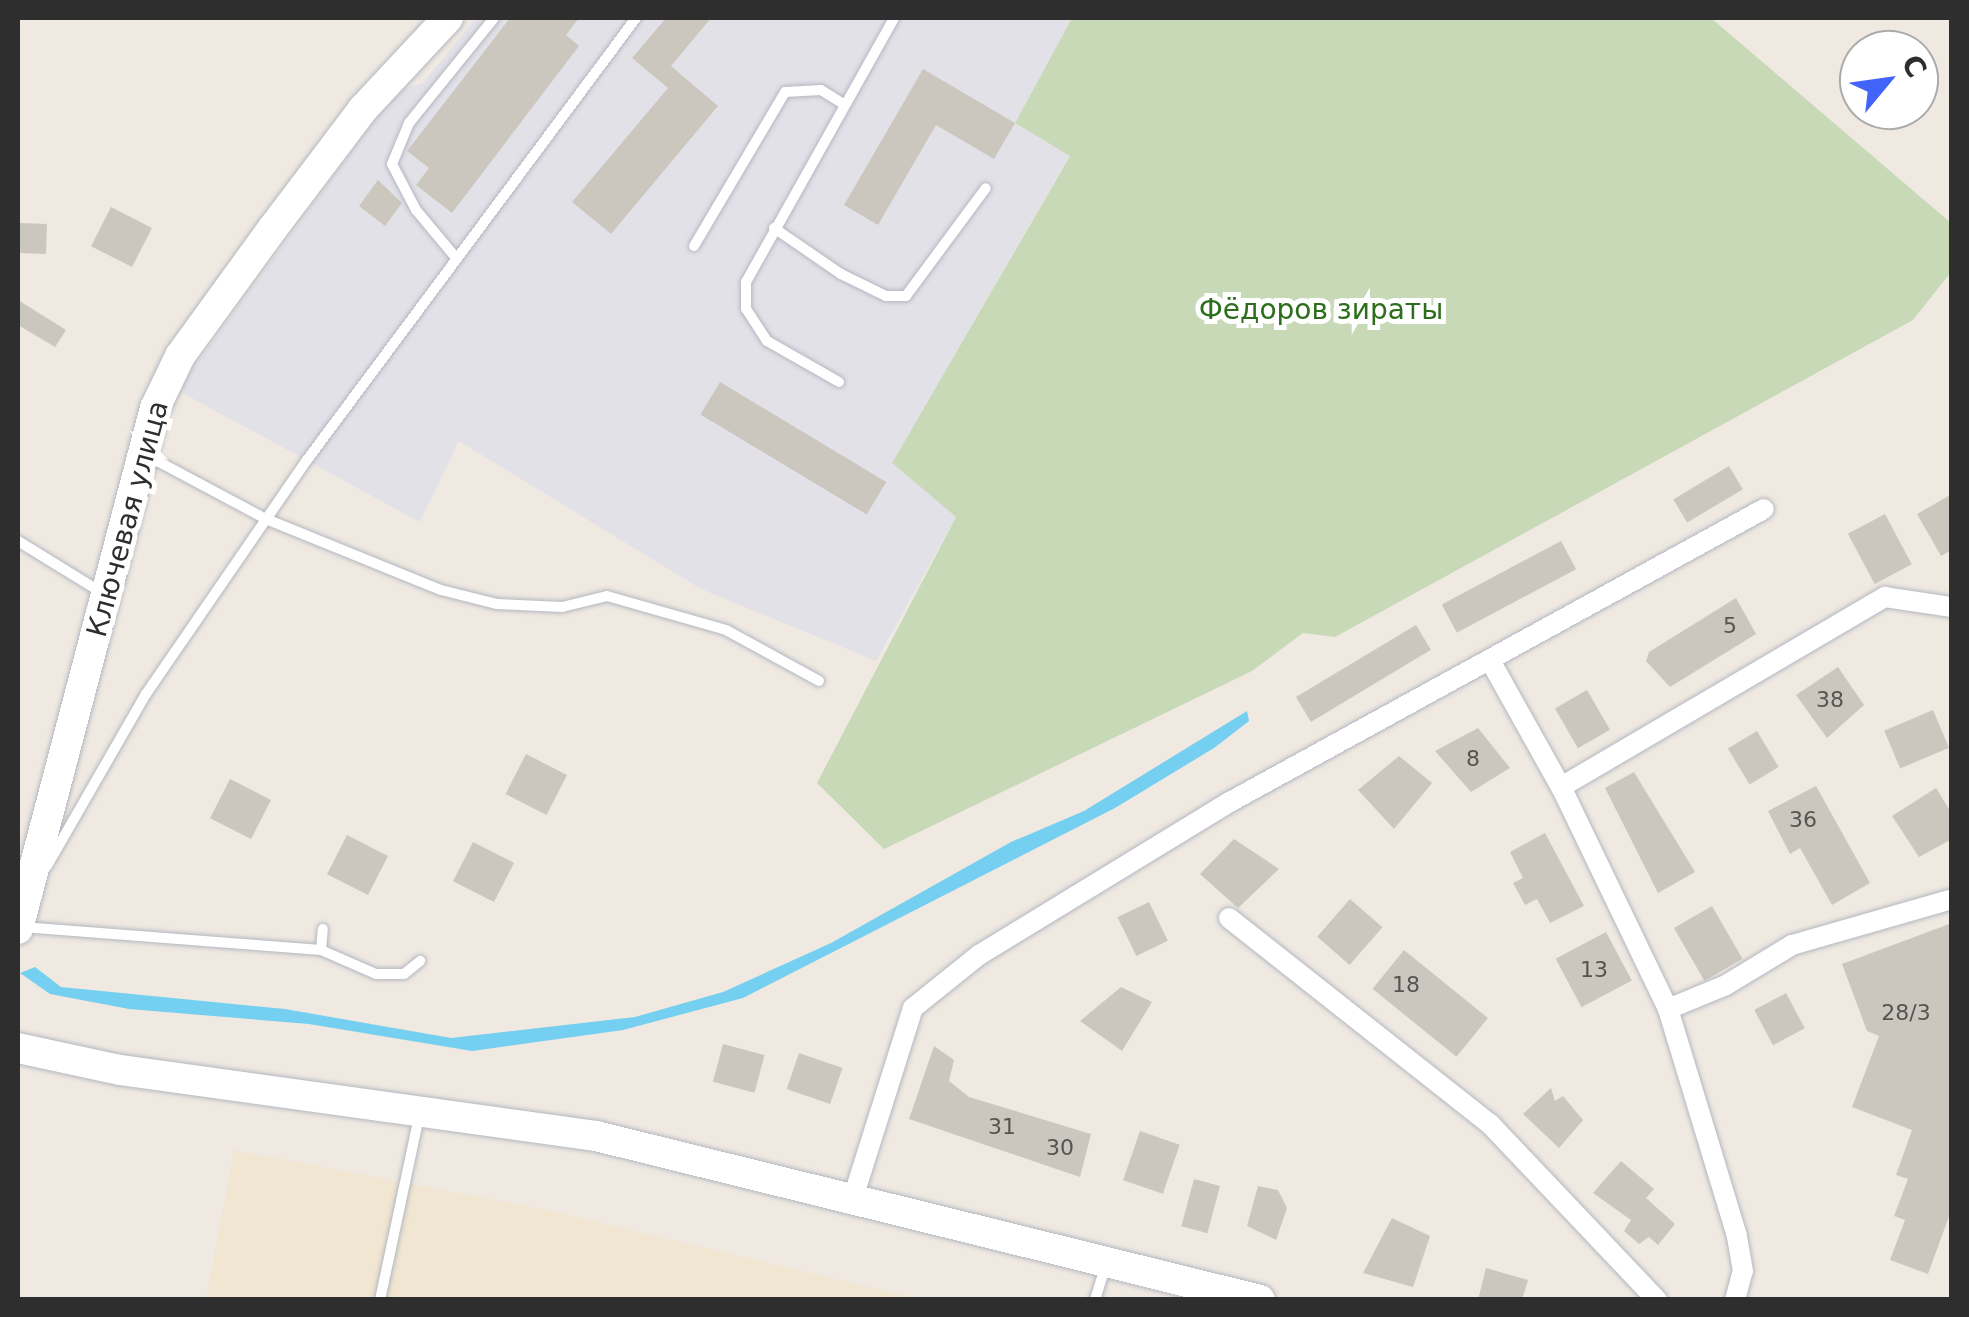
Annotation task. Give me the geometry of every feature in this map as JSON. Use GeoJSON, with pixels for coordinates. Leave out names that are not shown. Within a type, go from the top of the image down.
{"type":"FeatureCollection","features":[{"type":"Feature","properties":{"kind":"street","name":"Ключевая улица"},"geometry":{"type":"LineString","coordinates":[[19,922],[140,452],[180,356],[363,109],[448,18]]}},
{"type":"Feature","properties":{"kind":"street"},"geometry":{"type":"LineString","coordinates":[[853,1198],[913,1008],[978,955],[1228,803],[1492,662],[1764,509]]}},
{"type":"Feature","properties":{"kind":"street"},"geometry":{"type":"LineString","coordinates":[[1561,787],[1885,598],[1952,608]]}},
{"type":"Feature","properties":{"kind":"street"},"geometry":{"type":"LineString","coordinates":[[1492,662],[1561,787],[1668,1010],[1737,1236],[1742,1271],[1735,1300]]}},
{"type":"Feature","properties":{"kind":"street"},"geometry":{"type":"LineString","coordinates":[[1668,1010],[1726,986],[1792,946],[1952,899]]}},
{"type":"Feature","properties":{"kind":"street"},"geometry":{"type":"LineString","coordinates":[[1230,918],[1490,1124],[1657,1300]]}},
{"type":"Feature","properties":{"kind":"street"},"geometry":{"type":"LineString","coordinates":[[18,1048],[120,1070],[596,1136],[1108,1257],[1260,1300]]}},
{"type":"Feature","properties":{"kind":"lane"},"geometry":{"type":"LineString","coordinates":[[457,259],[416,210],[392,164],[410,123],[494,18]]}},
{"type":"Feature","properties":{"kind":"lane"},"geometry":{"type":"LineString","coordinates":[[420,961],[404,974],[376,974],[321,950],[19,922],[146,694],[266,519],[636,18]]}},
{"type":"Feature","properties":{"kind":"lane"},"geometry":{"type":"LineString","coordinates":[[839,382],[767,341],[746,310],[746,282],[894,18]]}},
{"type":"Feature","properties":{"kind":"lane"},"geometry":{"type":"LineString","coordinates":[[694,246],[784,92],[821,90],[845,106]]}},
{"type":"Feature","properties":{"kind":"lane"},"geometry":{"type":"LineString","coordinates":[[774,228],[841,274],[886,296],[906,296],[986,188]]}},
{"type":"Feature","properties":{"kind":"lane"},"geometry":{"type":"LineString","coordinates":[[140,452],[266,519],[478,599],[562,607],[607,596],[726,630],[819,681]]}},
{"type":"Feature","properties":{"kind":"lane"},"geometry":{"type":"LineString","coordinates":[[18,541],[106,594]]}},
{"type":"Feature","properties":{"kind":"lane"},"geometry":{"type":"LineString","coordinates":[[321,950],[323,929]]}},
{"type":"Feature","properties":{"kind":"lane"},"geometry":{"type":"LineString","coordinates":[[380,1300],[420,1110]]}},
{"type":"Feature","properties":{"kind":"lane"},"geometry":{"type":"LineString","coordinates":[[1095,1300],[1108,1257]]}},
{"type":"Feature","properties":{"kind":"shaded area"},"geometry":{"type":"Polygon","coordinates":[[[476,18],[1072,18],[1015,123],[1070,155],[892,463],[956,517],[876,661],[701,589],[459,441],[420,522],[177,390],[396,91],[423,83],[476,18]]]}},
{"type":"Feature","properties":{"kind":"shaded area"},"geometry":{"type":"Polygon","coordinates":[[[234,1150],[547,1210],[919,1299],[206,1300],[234,1150]]]}},
{"type":"Feature","properties":{"kind":"green space","name":"Фёдоров зираты"},"geometry":{"type":"Polygon","coordinates":[[[1072,18],[1711,18],[1951,223],[1951,272],[1913,320],[1335,637],[1303,633],[1252,671],[884,849],[817,783],[956,517],[892,463],[1070,156],[1015,123],[1072,18]]]}},
{"type":"Feature","properties":{"kind":"water"},"geometry":{"type":"Polygon","coordinates":[[[1247,711],[1249,721],[1214,748],[1115,808],[743,998],[623,1030],[472,1051],[309,1024],[129,1009],[50,994],[20,973],[35,967],[61,987],[285,1009],[451,1038],[635,1017],[723,992],[831,943],[1011,842],[1084,811],[1247,711]]]}},
{"type":"Feature","properties":{"kind":"building"},"geometry":{"type":"Polygon","coordinates":[[[510,18],[579,18],[566,35],[579,46],[452,213],[416,185],[429,168],[407,151],[510,18]]]}},
{"type":"Feature","properties":{"kind":"building"},"geometry":{"type":"Polygon","coordinates":[[[666,18],[711,18],[671,66],[718,106],[611,234],[572,202],[668,88],[632,58],[666,18]]]}},
{"type":"Feature","properties":{"kind":"building"},"geometry":{"type":"Polygon","coordinates":[[[923,69],[1015,123],[994,159],[936,125],[878,225],[844,205],[923,69]]]}},
{"type":"Feature","properties":{"kind":"building"},"geometry":{"type":"Polygon","coordinates":[[[378,180],[402,203],[385,226],[359,206],[378,180]]]}},
{"type":"Feature","properties":{"kind":"building"},"geometry":{"type":"Polygon","coordinates":[[[111,207],[152,228],[132,267],[91,246],[111,207]]]}},
{"type":"Feature","properties":{"kind":"building"},"geometry":{"type":"Polygon","coordinates":[[[20,223],[47,224],[46,254],[19,253],[20,223]]]}},
{"type":"Feature","properties":{"kind":"building"},"geometry":{"type":"Polygon","coordinates":[[[18,300],[66,330],[55,347],[18,325],[18,300]]]}},
{"type":"Feature","properties":{"kind":"building"},"geometry":{"type":"Polygon","coordinates":[[[720,382],[886,482],[867,514],[700,415],[720,382]]]}},
{"type":"Feature","properties":{"kind":"building"},"geometry":{"type":"Polygon","coordinates":[[[1729,466],[1743,489],[1687,523],[1673,499],[1729,466]]]}},
{"type":"Feature","properties":{"kind":"building"},"geometry":{"type":"Polygon","coordinates":[[[1952,494],[1952,550],[1941,556],[1917,514],[1952,494]]]}},
{"type":"Feature","properties":{"kind":"building"},"geometry":{"type":"Polygon","coordinates":[[[1885,514],[1912,564],[1875,584],[1848,534],[1885,514]]]}},
{"type":"Feature","properties":{"kind":"building"},"geometry":{"type":"Polygon","coordinates":[[[1561,541],[1576,569],[1457,633],[1442,604],[1561,541]]]}},
{"type":"Feature","properties":{"kind":"building"},"geometry":{"type":"Polygon","coordinates":[[[1736,598],[1756,634],[1670,687],[1646,661],[1649,652],[1736,598]]]}},
{"type":"Feature","properties":{"kind":"building"},"geometry":{"type":"Polygon","coordinates":[[[1416,625],[1431,650],[1311,722],[1296,697],[1416,625]]]}},
{"type":"Feature","properties":{"kind":"building"},"geometry":{"type":"Polygon","coordinates":[[[1838,667],[1864,705],[1827,738],[1796,695],[1838,667]]]}},
{"type":"Feature","properties":{"kind":"building"},"geometry":{"type":"Polygon","coordinates":[[[1587,690],[1610,730],[1578,748],[1555,708],[1587,690]]]}},
{"type":"Feature","properties":{"kind":"building"},"geometry":{"type":"Polygon","coordinates":[[[1933,710],[1949,748],[1900,768],[1884,731],[1933,710]]]}},
{"type":"Feature","properties":{"kind":"building"},"geometry":{"type":"Polygon","coordinates":[[[1478,728],[1510,768],[1471,792],[1435,751],[1478,728]]]}},
{"type":"Feature","properties":{"kind":"building"},"geometry":{"type":"Polygon","coordinates":[[[1757,731],[1779,767],[1749,785],[1728,749],[1757,731]]]}},
{"type":"Feature","properties":{"kind":"building"},"geometry":{"type":"Polygon","coordinates":[[[526,754],[567,775],[547,815],[506,794],[526,754]]]}},
{"type":"Feature","properties":{"kind":"building"},"geometry":{"type":"Polygon","coordinates":[[[1399,756],[1432,783],[1394,829],[1358,790],[1399,756]]]}},
{"type":"Feature","properties":{"kind":"building"},"geometry":{"type":"Polygon","coordinates":[[[1634,772],[1695,872],[1658,893],[1605,788],[1634,772]]]}},
{"type":"Feature","properties":{"kind":"building"},"geometry":{"type":"Polygon","coordinates":[[[230,779],[271,800],[251,839],[210,818],[230,779]]]}},
{"type":"Feature","properties":{"kind":"building"},"geometry":{"type":"Polygon","coordinates":[[[1816,786],[1870,883],[1832,905],[1800,848],[1790,854],[1768,811],[1816,786]]]}},
{"type":"Feature","properties":{"kind":"building"},"geometry":{"type":"Polygon","coordinates":[[[1936,788],[1952,814],[1952,839],[1919,857],[1892,816],[1936,788]]]}},
{"type":"Feature","properties":{"kind":"building"},"geometry":{"type":"Polygon","coordinates":[[[1545,833],[1584,906],[1550,923],[1537,899],[1525,905],[1513,883],[1523,878],[1510,852],[1545,833]]]}},
{"type":"Feature","properties":{"kind":"building"},"geometry":{"type":"Polygon","coordinates":[[[347,835],[388,856],[368,895],[327,874],[347,835]]]}},
{"type":"Feature","properties":{"kind":"building"},"geometry":{"type":"Polygon","coordinates":[[[1234,839],[1279,869],[1238,908],[1200,874],[1234,839]]]}},
{"type":"Feature","properties":{"kind":"building"},"geometry":{"type":"Polygon","coordinates":[[[473,842],[514,863],[494,902],[453,881],[473,842]]]}},
{"type":"Feature","properties":{"kind":"building"},"geometry":{"type":"Polygon","coordinates":[[[1350,899],[1382,927],[1350,965],[1317,937],[1350,899]]]}},
{"type":"Feature","properties":{"kind":"building"},"geometry":{"type":"Polygon","coordinates":[[[1149,902],[1168,941],[1136,956],[1118,917],[1149,902]]]}},
{"type":"Feature","properties":{"kind":"building"},"geometry":{"type":"Polygon","coordinates":[[[1712,906],[1742,959],[1704,981],[1674,928],[1712,906]]]}},
{"type":"Feature","properties":{"kind":"building"},"geometry":{"type":"Polygon","coordinates":[[[1952,923],[1952,1208],[1928,1274],[1890,1260],[1905,1220],[1894,1216],[1908,1179],[1896,1175],[1912,1130],[1852,1107],[1879,1036],[1867,1031],[1842,964],[1952,923]]]}},
{"type":"Feature","properties":{"kind":"building"},"geometry":{"type":"Polygon","coordinates":[[[1606,932],[1632,981],[1581,1007],[1556,959],[1606,932]]]}},
{"type":"Feature","properties":{"kind":"building"},"geometry":{"type":"Polygon","coordinates":[[[1404,950],[1488,1018],[1456,1057],[1373,989],[1404,950]]]}},
{"type":"Feature","properties":{"kind":"building"},"geometry":{"type":"Polygon","coordinates":[[[1121,987],[1152,1002],[1122,1051],[1080,1021],[1121,987]]]}},
{"type":"Feature","properties":{"kind":"building"},"geometry":{"type":"Polygon","coordinates":[[[1786,993],[1805,1028],[1773,1045],[1754,1010],[1786,993]]]}},
{"type":"Feature","properties":{"kind":"building"},"geometry":{"type":"Polygon","coordinates":[[[723,1044],[765,1055],[754,1093],[713,1082],[723,1044]]]}},
{"type":"Feature","properties":{"kind":"building"},"geometry":{"type":"Polygon","coordinates":[[[934,1046],[954,1060],[949,1081],[969,1097],[1091,1134],[1080,1177],[909,1119],[934,1046]]]}},
{"type":"Feature","properties":{"kind":"building"},"geometry":{"type":"Polygon","coordinates":[[[799,1053],[842,1068],[830,1104],[787,1089],[799,1053]]]}},
{"type":"Feature","properties":{"kind":"building"},"geometry":{"type":"Polygon","coordinates":[[[1551,1088],[1555,1101],[1563,1096],[1583,1120],[1559,1148],[1523,1114],[1551,1088]]]}},
{"type":"Feature","properties":{"kind":"building"},"geometry":{"type":"Polygon","coordinates":[[[1140,1131],[1180,1145],[1163,1194],[1123,1180],[1140,1131]]]}},
{"type":"Feature","properties":{"kind":"building"},"geometry":{"type":"Polygon","coordinates":[[[1621,1161],[1654,1189],[1646,1198],[1675,1224],[1658,1245],[1649,1237],[1639,1244],[1624,1231],[1631,1220],[1593,1193],[1621,1161]]]}},
{"type":"Feature","properties":{"kind":"building"},"geometry":{"type":"Polygon","coordinates":[[[1194,1179],[1220,1186],[1207,1233],[1181,1226],[1194,1179]]]}},
{"type":"Feature","properties":{"kind":"building"},"geometry":{"type":"Polygon","coordinates":[[[1258,1186],[1278,1190],[1287,1208],[1276,1240],[1247,1226],[1258,1186]]]}},
{"type":"Feature","properties":{"kind":"building"},"geometry":{"type":"Polygon","coordinates":[[[1392,1218],[1430,1236],[1413,1287],[1363,1273],[1392,1218]]]}},
{"type":"Feature","properties":{"kind":"building"},"geometry":{"type":"Polygon","coordinates":[[[1486,1268],[1528,1280],[1522,1300],[1478,1300],[1486,1268]]]}}]}
